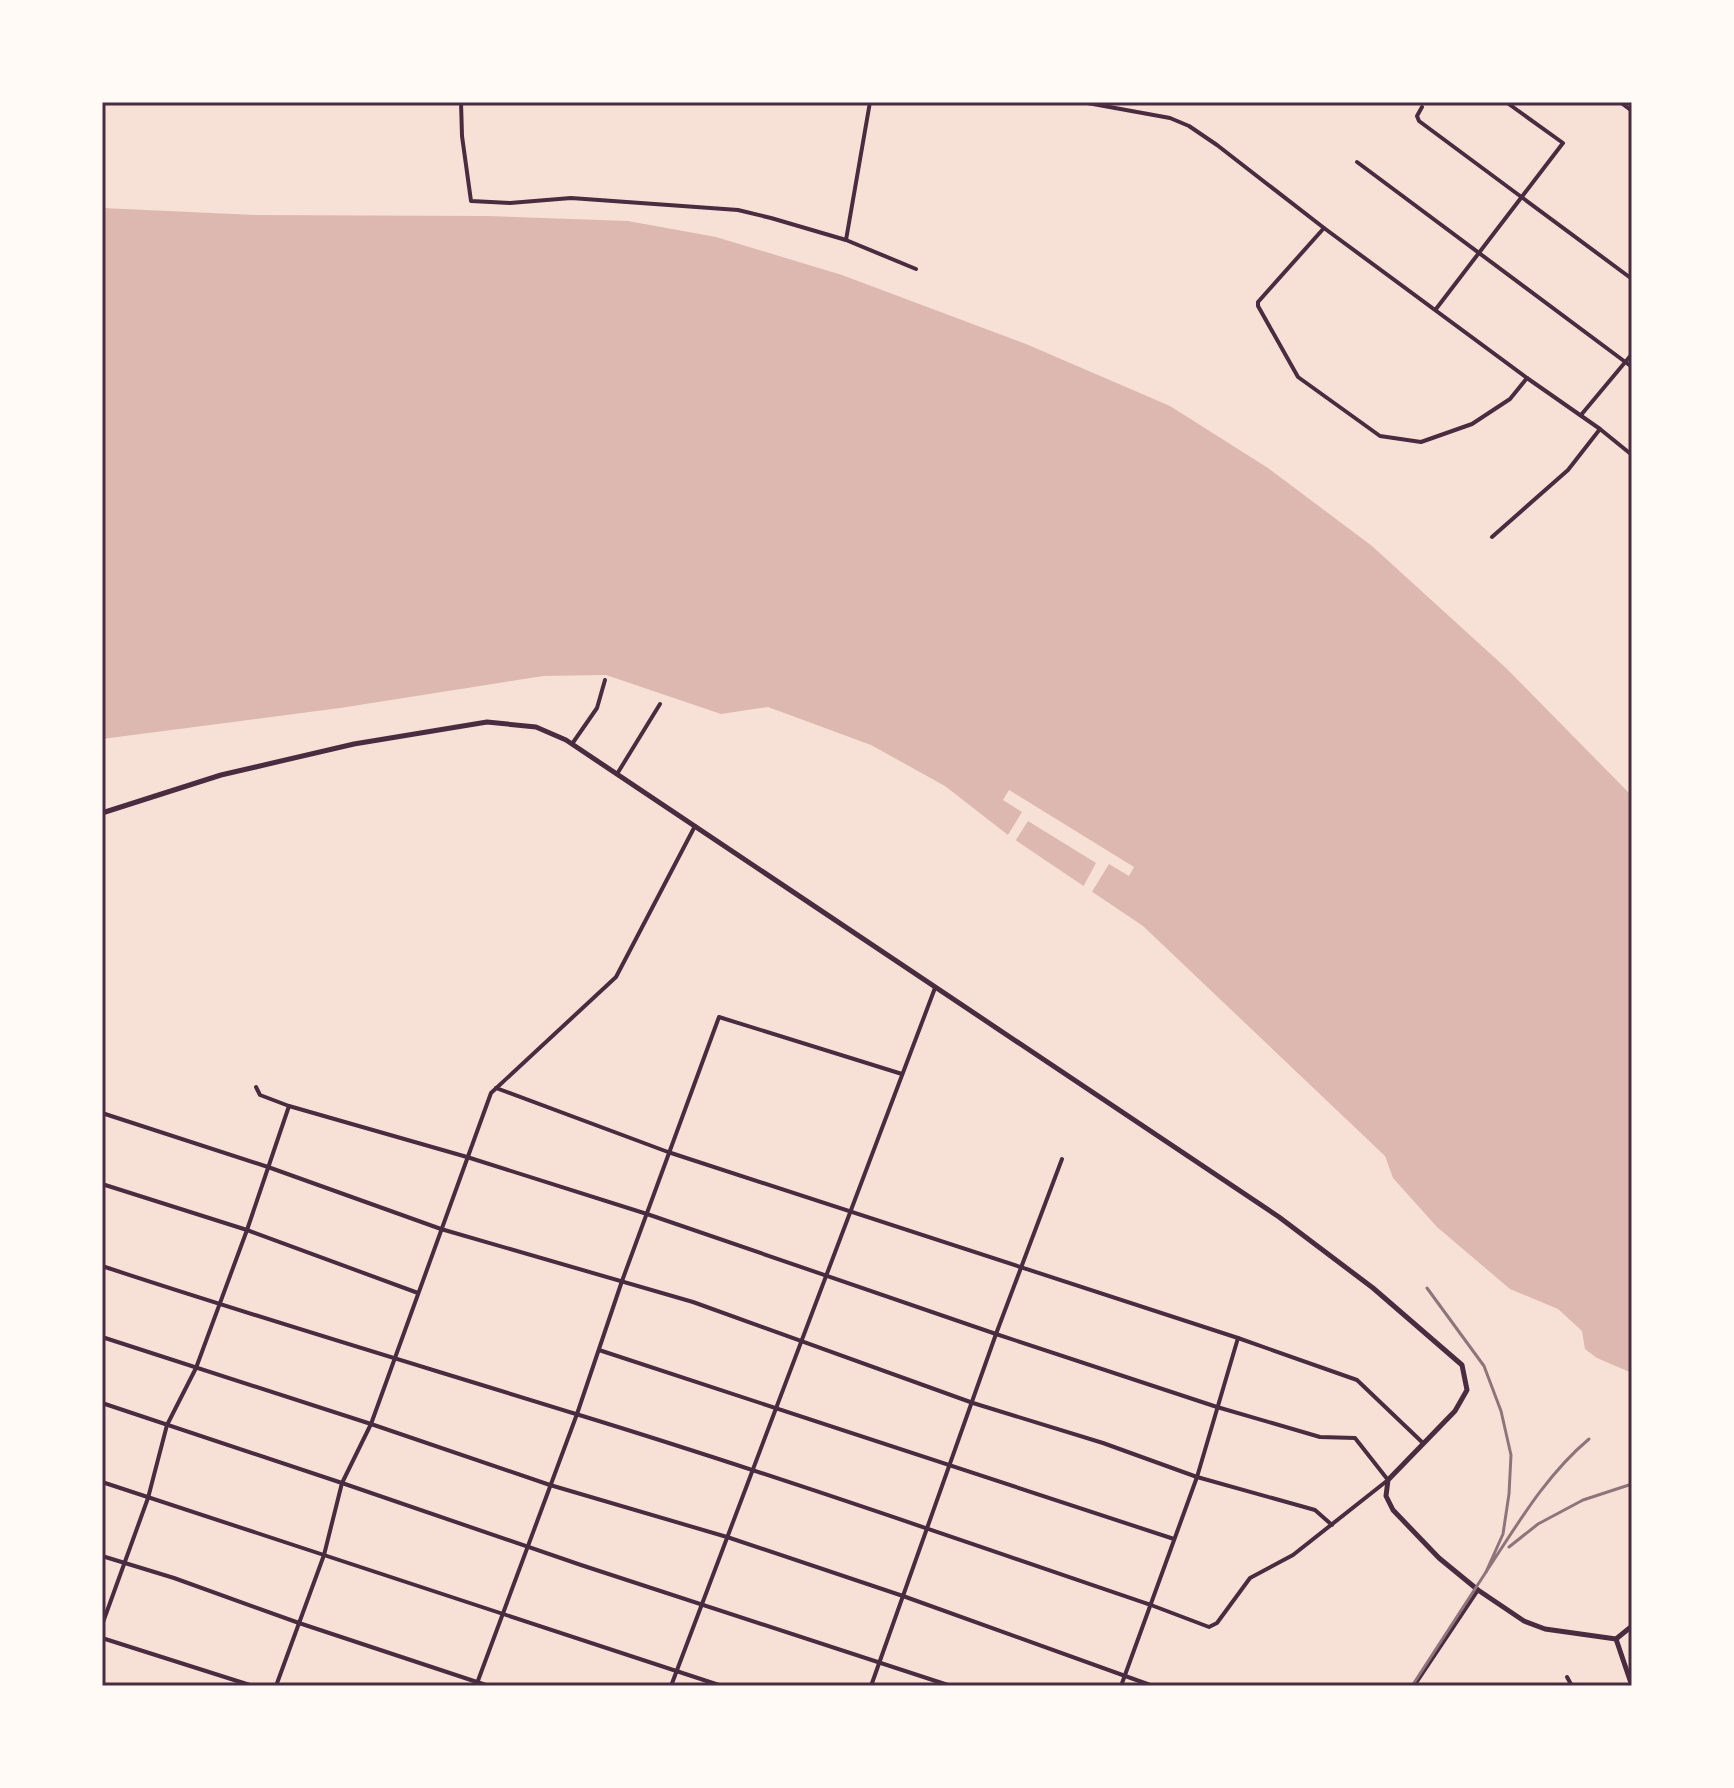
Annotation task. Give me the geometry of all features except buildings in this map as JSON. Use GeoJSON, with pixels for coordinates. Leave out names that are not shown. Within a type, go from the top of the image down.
{"type":"FeatureCollection","features":[{"type":"Feature","properties":{"kind":"street"},"geometry":{"type":"LineString","coordinates":[[461,102],[462,136],[471,201],[510,203],[571,198],[738,210],[846,240],[916,269]]}},
{"type":"Feature","properties":{"kind":"street"},"geometry":{"type":"LineString","coordinates":[[846,240],[870,102]]}},
{"type":"Feature","properties":{"kind":"street"},"geometry":{"type":"LineString","coordinates":[[1082,102],[1170,118],[1189,126],[1632,455]]}},
{"type":"Feature","properties":{"kind":"street"},"geometry":{"type":"LineString","coordinates":[[1436,309],[1563,143],[1506,102]]}},
{"type":"Feature","properties":{"kind":"street"},"geometry":{"type":"LineString","coordinates":[[1620,102],[1632,111]]}},
{"type":"Feature","properties":{"kind":"street"},"geometry":{"type":"LineString","coordinates":[[1422,107],[1417,116],[1419,121],[1632,279]]}},
{"type":"Feature","properties":{"kind":"street"},"geometry":{"type":"LineString","coordinates":[[1357,162],[1632,367]]}},
{"type":"Feature","properties":{"kind":"street"},"geometry":{"type":"LineString","coordinates":[[1324,228],[1258,302],[1298,377],[1380,436],[1421,442],[1472,424],[1510,399],[1527,378]]}},
{"type":"Feature","properties":{"kind":"street"},"geometry":{"type":"LineString","coordinates":[[1581,415],[1632,354]]}},
{"type":"Feature","properties":{"kind":"street"},"geometry":{"type":"LineString","coordinates":[[1492,537],[1568,470],[1600,429]]}},
{"type":"Feature","properties":{"kind":"street"},"geometry":{"type":"LineString","coordinates":[[572,744],[597,708],[605,680]]}},
{"type":"Feature","properties":{"kind":"street"},"geometry":{"type":"LineString","coordinates":[[617,774],[660,704]]}},
{"type":"Feature","properties":{"kind":"street"},"geometry":{"type":"LineString","coordinates":[[102,813],[221,775],[354,744],[487,722],[536,727],[572,744],[1279,1217],[1381,1295],[1462,1365],[1467,1390],[1455,1411],[1388,1480],[1293,1555],[1250,1578],[1217,1623],[1209,1627],[752,1470],[102,1266]]}},
{"type":"Feature","properties":{"kind":"street"},"geometry":{"type":"LineString","coordinates":[[276,1686],[324,1555],[342,1483],[371,1424],[491,1093],[616,977],[695,826]]}},
{"type":"Feature","properties":{"kind":"street"},"geometry":{"type":"LineString","coordinates":[[671,1686],[935,988]]}},
{"type":"Feature","properties":{"kind":"street"},"geometry":{"type":"LineString","coordinates":[[476,1684],[577,1414],[668,1152],[719,1017],[902,1074]]}},
{"type":"Feature","properties":{"kind":"street"},"geometry":{"type":"LineString","coordinates":[[256,1087],[260,1095],[289,1106],[467,1157],[647,1214],[1217,1407],[1320,1437],[1355,1438],[1388,1480],[1386,1496],[1393,1510],[1439,1558],[1478,1590],[1524,1621],[1545,1629],[1616,1639],[1632,1626]]}},
{"type":"Feature","properties":{"kind":"street"},"geometry":{"type":"LineString","coordinates":[[496,1088],[668,1152],[1238,1338],[1357,1380],[1423,1443]]}},
{"type":"Feature","properties":{"kind":"street"},"geometry":{"type":"LineString","coordinates":[[102,1625],[148,1498],[167,1425],[196,1368],[289,1106]]}},
{"type":"Feature","properties":{"kind":"street"},"geometry":{"type":"LineString","coordinates":[[102,1113],[268,1167],[441,1229],[693,1302],[973,1403],[1103,1443],[1197,1477],[1315,1510],[1332,1525]]}},
{"type":"Feature","properties":{"kind":"street"},"geometry":{"type":"LineString","coordinates":[[871,1686],[996,1334],[1062,1159]]}},
{"type":"Feature","properties":{"kind":"street"},"geometry":{"type":"LineString","coordinates":[[102,1184],[247,1230],[418,1293]]}},
{"type":"Feature","properties":{"kind":"street"},"geometry":{"type":"LineString","coordinates":[[102,1337],[550,1485],[727,1537],[903,1596],[1153,1686]]}},
{"type":"Feature","properties":{"kind":"street"},"geometry":{"type":"LineString","coordinates":[[1121,1686],[1197,1477],[1238,1338]]}},
{"type":"Feature","properties":{"kind":"street"},"geometry":{"type":"LineString","coordinates":[[599,1350],[1174,1539]]}},
{"type":"Feature","properties":{"kind":"street"},"geometry":{"type":"LineString","coordinates":[[102,1403],[951,1686]]}},
{"type":"Feature","properties":{"kind":"street"},"geometry":{"type":"LineString","coordinates":[[102,1482],[722,1686]]}},
{"type":"Feature","properties":{"kind":"street"},"geometry":{"type":"LineString","coordinates":[[102,1556],[489,1686]]}},
{"type":"Feature","properties":{"kind":"street"},"geometry":{"type":"LineString","coordinates":[[1414,1686],[1478,1590]]}},
{"type":"Feature","properties":{"kind":"street"},"geometry":{"type":"LineString","coordinates":[[102,1638],[253,1686]]}},
{"type":"Feature","properties":{"kind":"street"},"geometry":{"type":"LineString","coordinates":[[1616,1639],[1632,1686]]}},
{"type":"Feature","properties":{"kind":"street"},"geometry":{"type":"LineString","coordinates":[[1567,1677],[1572,1686]]}},
{"type":"Feature","properties":{"kind":"shaded area"},"geometry":{"type":"Polygon","coordinates":[[[102,208],[255,215],[487,216],[628,221],[716,237],[842,275],[1026,344],[1170,406],[1268,468],[1372,546],[1506,668],[1632,796],[1632,1373],[1597,1358],[1585,1349],[1582,1331],[1558,1309],[1510,1289],[1437,1227],[1393,1178],[1385,1156],[1143,926],[1008,835],[945,786],[871,745],[768,707],[721,714],[606,675],[543,676],[340,708],[102,739],[102,208]]]}},
{"type":"Feature","properties":{"kind":"pier"},"geometry":{"type":"Polygon","coordinates":[[[1009,790],[1134,867],[1129,876],[1109,864],[1090,895],[1082,889],[1096,863],[1028,821],[1014,843],[1006,838],[1022,812],[1003,800],[1009,790]]]}},
{"type":"Feature","properties":{"kind":"railway"},"geometry":{"type":"LineString","coordinates":[[1427,1288],[1484,1366],[1501,1411],[1511,1455],[1503,1534],[1486,1572],[1559,1468],[1589,1439]]}},
{"type":"Feature","properties":{"kind":"railway"},"geometry":{"type":"LineString","coordinates":[[1509,1547],[1538,1524],[1583,1500],[1632,1484]]}},
{"type":"Feature","properties":{"kind":"railway"},"geometry":{"type":"LineString","coordinates":[[1412,1686],[1486,1572]]}}]}
